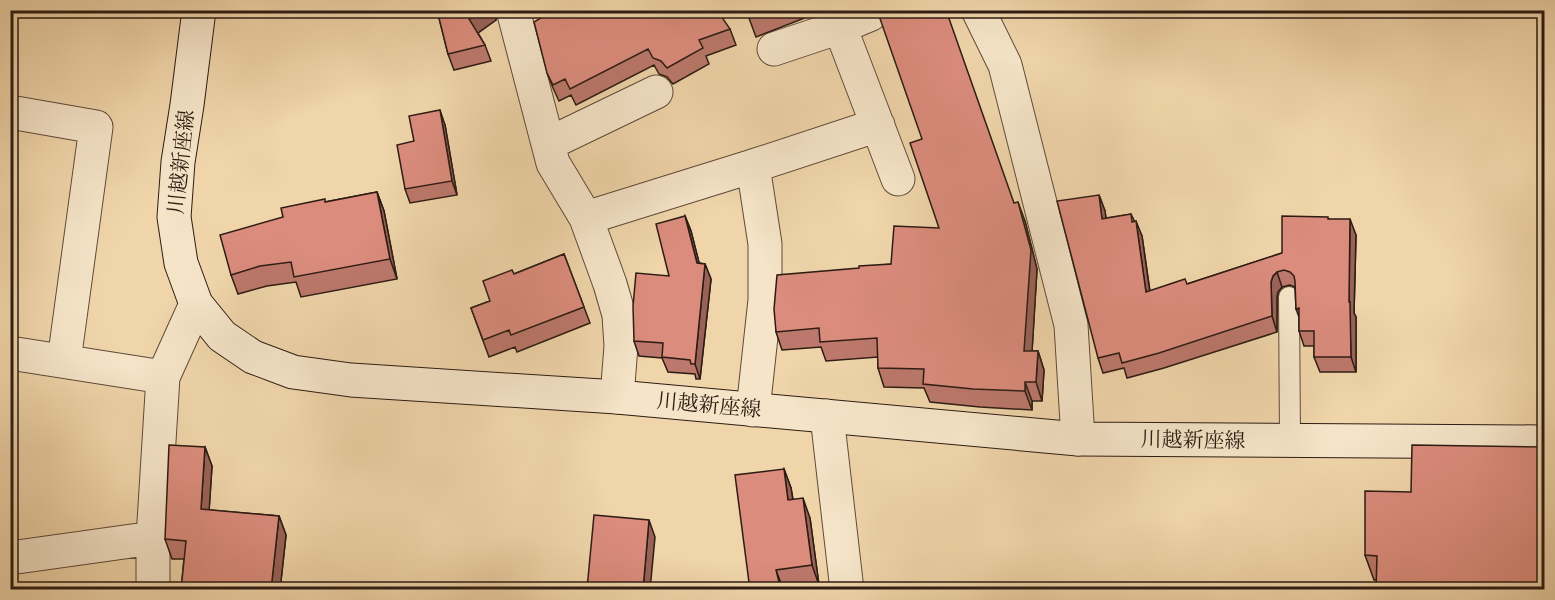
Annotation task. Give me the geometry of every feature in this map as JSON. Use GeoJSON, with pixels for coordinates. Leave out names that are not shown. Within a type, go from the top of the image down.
{"type":"FeatureCollection","features":[{"type":"Feature","properties":{"kind":"street","name":"川越新座線"},"geometry":{"type":"LineString","coordinates":[[199,10],[177,162],[174,217],[181,263],[196,304],[222,336],[253,357],[293,372],[351,380],[617,397],[1078,439],[1545,442]]}},
{"type":"Feature","properties":{"kind":"street"},"geometry":{"type":"LineString","coordinates":[[513,10],[554,164],[586,218],[619,315],[621,346],[617,397]]}},
{"type":"Feature","properties":{"kind":"street"},"geometry":{"type":"LineString","coordinates":[[978,10],[1005,65],[1071,325],[1078,439]]}},
{"type":"Feature","properties":{"kind":"street"},"geometry":{"type":"LineString","coordinates":[[774,49],[871,14]]}},
{"type":"Feature","properties":{"kind":"street"},"geometry":{"type":"LineString","coordinates":[[840,27],[898,179]]}},
{"type":"Feature","properties":{"kind":"street"},"geometry":{"type":"LineString","coordinates":[[548,144],[656,92]]}},
{"type":"Feature","properties":{"kind":"street"},"geometry":{"type":"LineString","coordinates":[[10,112],[96,127],[64,361]]}},
{"type":"Feature","properties":{"kind":"street"},"geometry":{"type":"LineString","coordinates":[[586,218],[878,125]]}},
{"type":"Feature","properties":{"kind":"street"},"geometry":{"type":"LineString","coordinates":[[753,166],[765,244],[765,300],[753,410]]}},
{"type":"Feature","properties":{"kind":"street"},"geometry":{"type":"LineString","coordinates":[[153,590],[153,538],[163,377],[196,304]]}},
{"type":"Feature","properties":{"kind":"street"},"geometry":{"type":"LineString","coordinates":[[10,352],[163,377]]}},
{"type":"Feature","properties":{"kind":"street"},"geometry":{"type":"LineString","coordinates":[[827,416],[847,590]]}},
{"type":"Feature","properties":{"kind":"street"},"geometry":{"type":"LineString","coordinates":[[10,558],[153,538]]}},
{"type":"Feature","properties":{"kind":"lane"},"geometry":{"type":"LineString","coordinates":[[1289,297],[1290,441]]}},
{"type":"Feature","properties":{"kind":"building"},"geometry":{"type":"Polygon","coordinates":[[[437,10],[480,10],[469,19],[485,45],[448,54],[437,10]]]}},
{"type":"Feature","properties":{"kind":"building"},"geometry":{"type":"Polygon","coordinates":[[[554,10],[717,10],[730,29],[699,40],[703,48],[667,68],[661,61],[653,58],[648,49],[570,89],[565,79],[553,85],[547,73],[534,22],[554,10]]]}},
{"type":"Feature","properties":{"kind":"building"},"geometry":{"type":"Polygon","coordinates":[[[746,10],[769,10],[749,18],[746,10]]]}},
{"type":"Feature","properties":{"kind":"building"},"geometry":{"type":"Polygon","coordinates":[[[877,10],[946,10],[1014,203],[1018,202],[1031,250],[1024,351],[1038,351],[1036,382],[1025,382],[1025,391],[923,384],[924,369],[878,368],[877,338],[820,342],[819,328],[776,332],[774,309],[777,275],[891,264],[894,226],[939,228],[910,143],[922,139],[877,10]]]}},
{"type":"Feature","properties":{"kind":"building"},"geometry":{"type":"Polygon","coordinates":[[[440,110],[452,181],[405,189],[397,145],[414,141],[409,116],[440,110]]]}},
{"type":"Feature","properties":{"kind":"building"},"geometry":{"type":"Polygon","coordinates":[[[377,192],[390,259],[294,277],[291,262],[260,266],[231,275],[220,235],[283,217],[281,208],[377,192]]]}},
{"type":"Feature","properties":{"kind":"building"},"geometry":{"type":"Polygon","coordinates":[[[1099,195],[1102,219],[1131,214],[1132,222],[1136,221],[1146,292],[1185,279],[1187,284],[1282,253],[1282,216],[1350,219],[1351,357],[1314,357],[1314,331],[1299,331],[1299,308],[1296,309],[1294,276],[1284,270],[1277,272],[1271,282],[1272,316],[1122,363],[1119,353],[1098,358],[1057,201],[1099,195]]]}},
{"type":"Feature","properties":{"kind":"building"},"geometry":{"type":"Polygon","coordinates":[[[685,216],[697,263],[705,264],[695,364],[691,364],[690,360],[662,357],[663,343],[634,341],[633,306],[636,273],[669,276],[656,224],[685,216]]]}},
{"type":"Feature","properties":{"kind":"building"},"geometry":{"type":"Polygon","coordinates":[[[564,254],[584,307],[511,335],[509,330],[483,340],[471,308],[490,301],[483,281],[512,270],[514,274],[564,254]]]}},
{"type":"Feature","properties":{"kind":"building"},"geometry":{"type":"Polygon","coordinates":[[[169,445],[205,447],[201,509],[279,516],[271,590],[181,590],[186,541],[165,539],[169,445]]]}},
{"type":"Feature","properties":{"kind":"building"},"geometry":{"type":"Polygon","coordinates":[[[1412,445],[1545,447],[1545,590],[1376,590],[1377,556],[1365,555],[1365,491],[1411,492],[1412,445]]]}},
{"type":"Feature","properties":{"kind":"building"},"geometry":{"type":"Polygon","coordinates":[[[784,469],[788,500],[803,498],[812,565],[776,570],[781,590],[750,590],[735,475],[784,469]]]}},
{"type":"Feature","properties":{"kind":"building"},"geometry":{"type":"Polygon","coordinates":[[[594,515],[649,520],[643,590],[587,589],[594,515]]]}}]}
